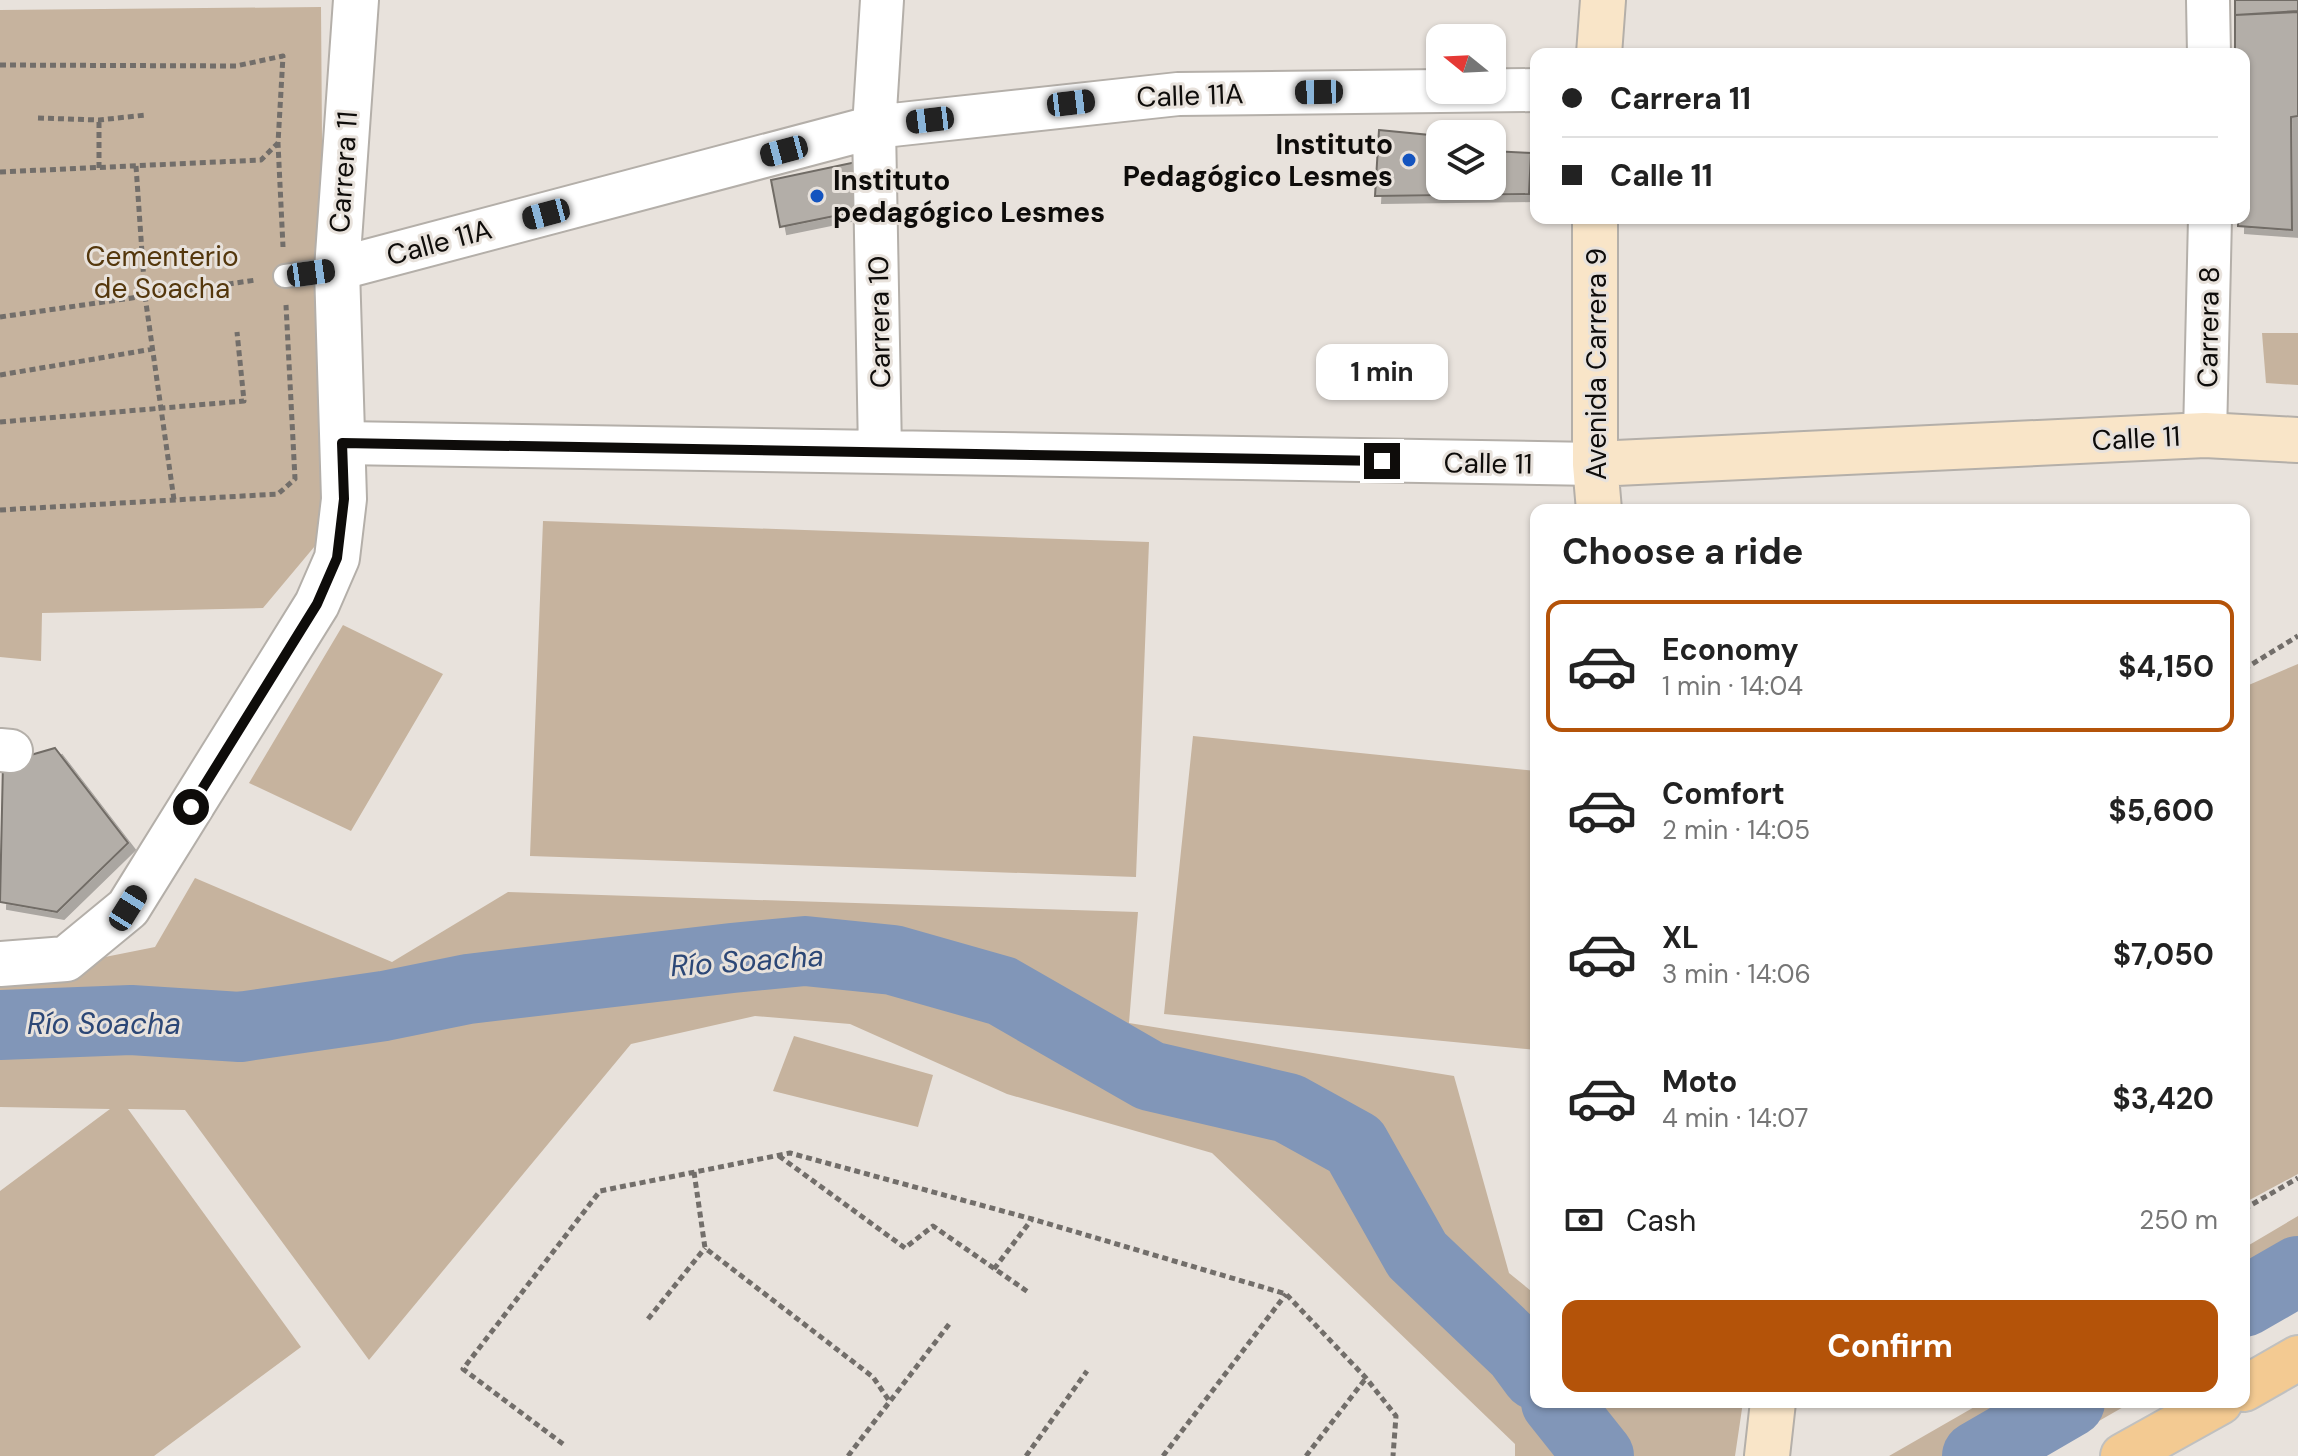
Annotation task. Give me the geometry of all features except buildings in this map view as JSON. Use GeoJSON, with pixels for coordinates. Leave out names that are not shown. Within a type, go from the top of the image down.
{"type":"FeatureCollection","features":[{"type":"Feature","properties":{"kind":"main road"},"geometry":{"type":"LineString","coordinates":[[1599,48],[1603,0]]}},
{"type":"Feature","properties":{"kind":"main road","name":"Avenida Carrera 9"},"geometry":{"type":"LineString","coordinates":[[1595,224],[1595,464],[1598,504]]}},
{"type":"Feature","properties":{"kind":"main road","name":"Calle 11"},"geometry":{"type":"LineString","coordinates":[[1595,464],[2205,435],[2298,440]]}},
{"type":"Feature","properties":{"kind":"main road"},"geometry":{"type":"LineString","coordinates":[[2250,1386],[2298,1358]]}},
{"type":"Feature","properties":{"kind":"main road"},"geometry":{"type":"LineString","coordinates":[[1767,1456],[1772,1408]]}},
{"type":"Feature","properties":{"kind":"main road"},"geometry":{"type":"LineString","coordinates":[[2123,1456],[2172,1444],[2213,1408]]}},
{"type":"Feature","properties":{"kind":"street","name":"Carrera 11"},"geometry":{"type":"LineString","coordinates":[[0,964],[66,959],[128,908],[317,604],[337,558],[344,499],[337,269],[356,0]]}},
{"type":"Feature","properties":{"kind":"street","name":"Carrera 10"},"geometry":{"type":"LineString","coordinates":[[880,452],[874,127],[882,0]]}},
{"type":"Feature","properties":{"kind":"street"},"geometry":{"type":"LineString","coordinates":[[2208,0],[2209,48]]}},
{"type":"Feature","properties":{"kind":"street","name":"Calle 11A"},"geometry":{"type":"LineString","coordinates":[[337,269],[874,127],[1178,94],[1530,90]]}},
{"type":"Feature","properties":{"kind":"street","name":"Carrera 8"},"geometry":{"type":"LineString","coordinates":[[2205,435],[2210,224]]}},
{"type":"Feature","properties":{"kind":"street","name":"Calle 11"},"geometry":{"type":"LineString","coordinates":[[342,443],[1595,464]]}},
{"type":"Feature","properties":{"kind":"lane"},"geometry":{"type":"LineString","coordinates":[[285,276],[337,269]]}},
{"type":"Feature","properties":{"kind":"path"},"geometry":{"type":"LineString","coordinates":[[0,65],[236,66],[283,56]]}},
{"type":"Feature","properties":{"kind":"path"},"geometry":{"type":"LineString","coordinates":[[38,118],[99,120],[146,115]]}},
{"type":"Feature","properties":{"kind":"path"},"geometry":{"type":"LineString","coordinates":[[99,120],[99,168]]}},
{"type":"Feature","properties":{"kind":"path"},"geometry":{"type":"LineString","coordinates":[[0,172],[261,160],[278,143]]}},
{"type":"Feature","properties":{"kind":"path"},"geometry":{"type":"LineString","coordinates":[[136,166],[145,296],[174,500]]}},
{"type":"Feature","properties":{"kind":"path"},"geometry":{"type":"LineString","coordinates":[[0,317],[285,276]]}},
{"type":"Feature","properties":{"kind":"path"},"geometry":{"type":"LineString","coordinates":[[0,422],[244,401],[237,332]]}},
{"type":"Feature","properties":{"kind":"path"},"geometry":{"type":"LineString","coordinates":[[0,375],[153,349]]}},
{"type":"Feature","properties":{"kind":"path"},"geometry":{"type":"LineString","coordinates":[[0,510],[278,494]]}},
{"type":"Feature","properties":{"kind":"path"},"geometry":{"type":"LineString","coordinates":[[2250,665],[2298,636]]}},
{"type":"Feature","properties":{"kind":"path"},"geometry":{"type":"LineString","coordinates":[[563,1444],[463,1369],[600,1191],[790,1153],[1032,1219],[1286,1294],[1366,1378],[1396,1416],[1393,1456]]}},
{"type":"Feature","properties":{"kind":"path"},"geometry":{"type":"LineString","coordinates":[[779,1156],[905,1248],[933,1226],[1028,1292]]}},
{"type":"Feature","properties":{"kind":"path"},"geometry":{"type":"LineString","coordinates":[[694,1172],[705,1248],[873,1377],[890,1402]]}},
{"type":"Feature","properties":{"kind":"path"},"geometry":{"type":"LineString","coordinates":[[2250,1206],[2298,1178]]}},
{"type":"Feature","properties":{"kind":"path"},"geometry":{"type":"LineString","coordinates":[[994,1269],[1032,1219]]}},
{"type":"Feature","properties":{"kind":"path"},"geometry":{"type":"LineString","coordinates":[[648,1319],[705,1248]]}},
{"type":"Feature","properties":{"kind":"path"},"geometry":{"type":"LineString","coordinates":[[1163,1456],[1286,1294]]}},
{"type":"Feature","properties":{"kind":"path"},"geometry":{"type":"LineString","coordinates":[[848,1456],[950,1323]]}},
{"type":"Feature","properties":{"kind":"path"},"geometry":{"type":"LineString","coordinates":[[1026,1456],[1087,1371]]}},
{"type":"Feature","properties":{"kind":"path"},"geometry":{"type":"LineString","coordinates":[[1306,1456],[1366,1378]]}},
{"type":"Feature","properties":{"kind":"green space","name":"Cementerio de Soacha"},"geometry":{"type":"Polygon","coordinates":[[[321,7],[325,534],[263,608],[42,613],[41,661],[0,657],[0,10],[321,7]]]}},
{"type":"Feature","properties":{"kind":"green space"},"geometry":{"type":"Polygon","coordinates":[[[2262,333],[2298,333],[2298,385],[2266,383],[2262,333]]]}},
{"type":"Feature","properties":{"kind":"green space"},"geometry":{"type":"Polygon","coordinates":[[[543,521],[1149,542],[1136,877],[530,856],[543,521]]]}},
{"type":"Feature","properties":{"kind":"green space"},"geometry":{"type":"Polygon","coordinates":[[[343,625],[443,674],[351,831],[249,783],[343,625]]]}},
{"type":"Feature","properties":{"kind":"green space"},"geometry":{"type":"Polygon","coordinates":[[[2298,664],[2298,1174],[2250,1200],[2250,684],[2298,664]]]}},
{"type":"Feature","properties":{"kind":"green space"},"geometry":{"type":"Polygon","coordinates":[[[1193,736],[1530,770],[1530,1049],[1164,1014],[1193,736]]]}},
{"type":"Feature","properties":{"kind":"green space"},"geometry":{"type":"Polygon","coordinates":[[[195,878],[392,962],[508,892],[1138,912],[1129,1023],[1454,1076],[1509,1273],[1530,1290],[1530,1408],[1742,1408],[1735,1456],[1515,1456],[1515,1444],[1212,1153],[1007,1094],[850,1024],[755,1016],[631,1044],[369,1360],[185,1110],[128,1109],[301,1347],[154,1456],[0,1456],[0,1191],[110,1109],[0,1107],[0,978],[155,947],[195,878]]]}},
{"type":"Feature","properties":{"kind":"green space"},"geometry":{"type":"Polygon","coordinates":[[[794,1036],[933,1075],[918,1127],[773,1091],[794,1036]]]}},
{"type":"Feature","properties":{"kind":"green space"},"geometry":{"type":"Polygon","coordinates":[[[2298,1216],[2298,1307],[2250,1335],[2250,1244],[2298,1216]]]}},
{"type":"Feature","properties":{"kind":"green space"},"geometry":{"type":"Polygon","coordinates":[[[1973,1408],[2122,1408],[2038,1456],[1889,1456],[1973,1408]]]}},
{"type":"Feature","properties":{"kind":"waterway","name":"Río Soacha"},"geometry":{"type":"LineString","coordinates":[[0,1025],[131,1020],[240,1027],[384,1006],[468,989],[732,958],[805,951],[893,960],[1002,991],[1150,1076],[1288,1108],[1355,1145],[1417,1255],[1519,1352],[1530,1367]]}},
{"type":"Feature","properties":{"kind":"waterway","name":"Río Soacha"},"geometry":{"type":"LineString","coordinates":[[2250,1299],[2298,1271]]}},
{"type":"Feature","properties":{"kind":"waterway","name":"Río Soacha"},"geometry":{"type":"LineString","coordinates":[[1561,1408],[1599,1456]]}},
{"type":"Feature","properties":{"kind":"waterway","name":"Río Soacha"},"geometry":{"type":"LineString","coordinates":[[1977,1456],[2060,1408]]}},
{"type":"Feature","properties":{"kind":"place","name":"Instituto Pedagógico Lesmes"},"geometry":{"type":"Point","coordinates":[1409,160]}},
{"type":"Feature","properties":{"kind":"place","name":"Instituto pedagógico Lesmes"},"geometry":{"type":"Point","coordinates":[817,196]}},
{"type":"Feature","properties":{"kind":"route"},"geometry":{"type":"LineString","coordinates":[[191,807],[317,604],[337,558],[344,499],[342,443],[1382,461]]}}]}
